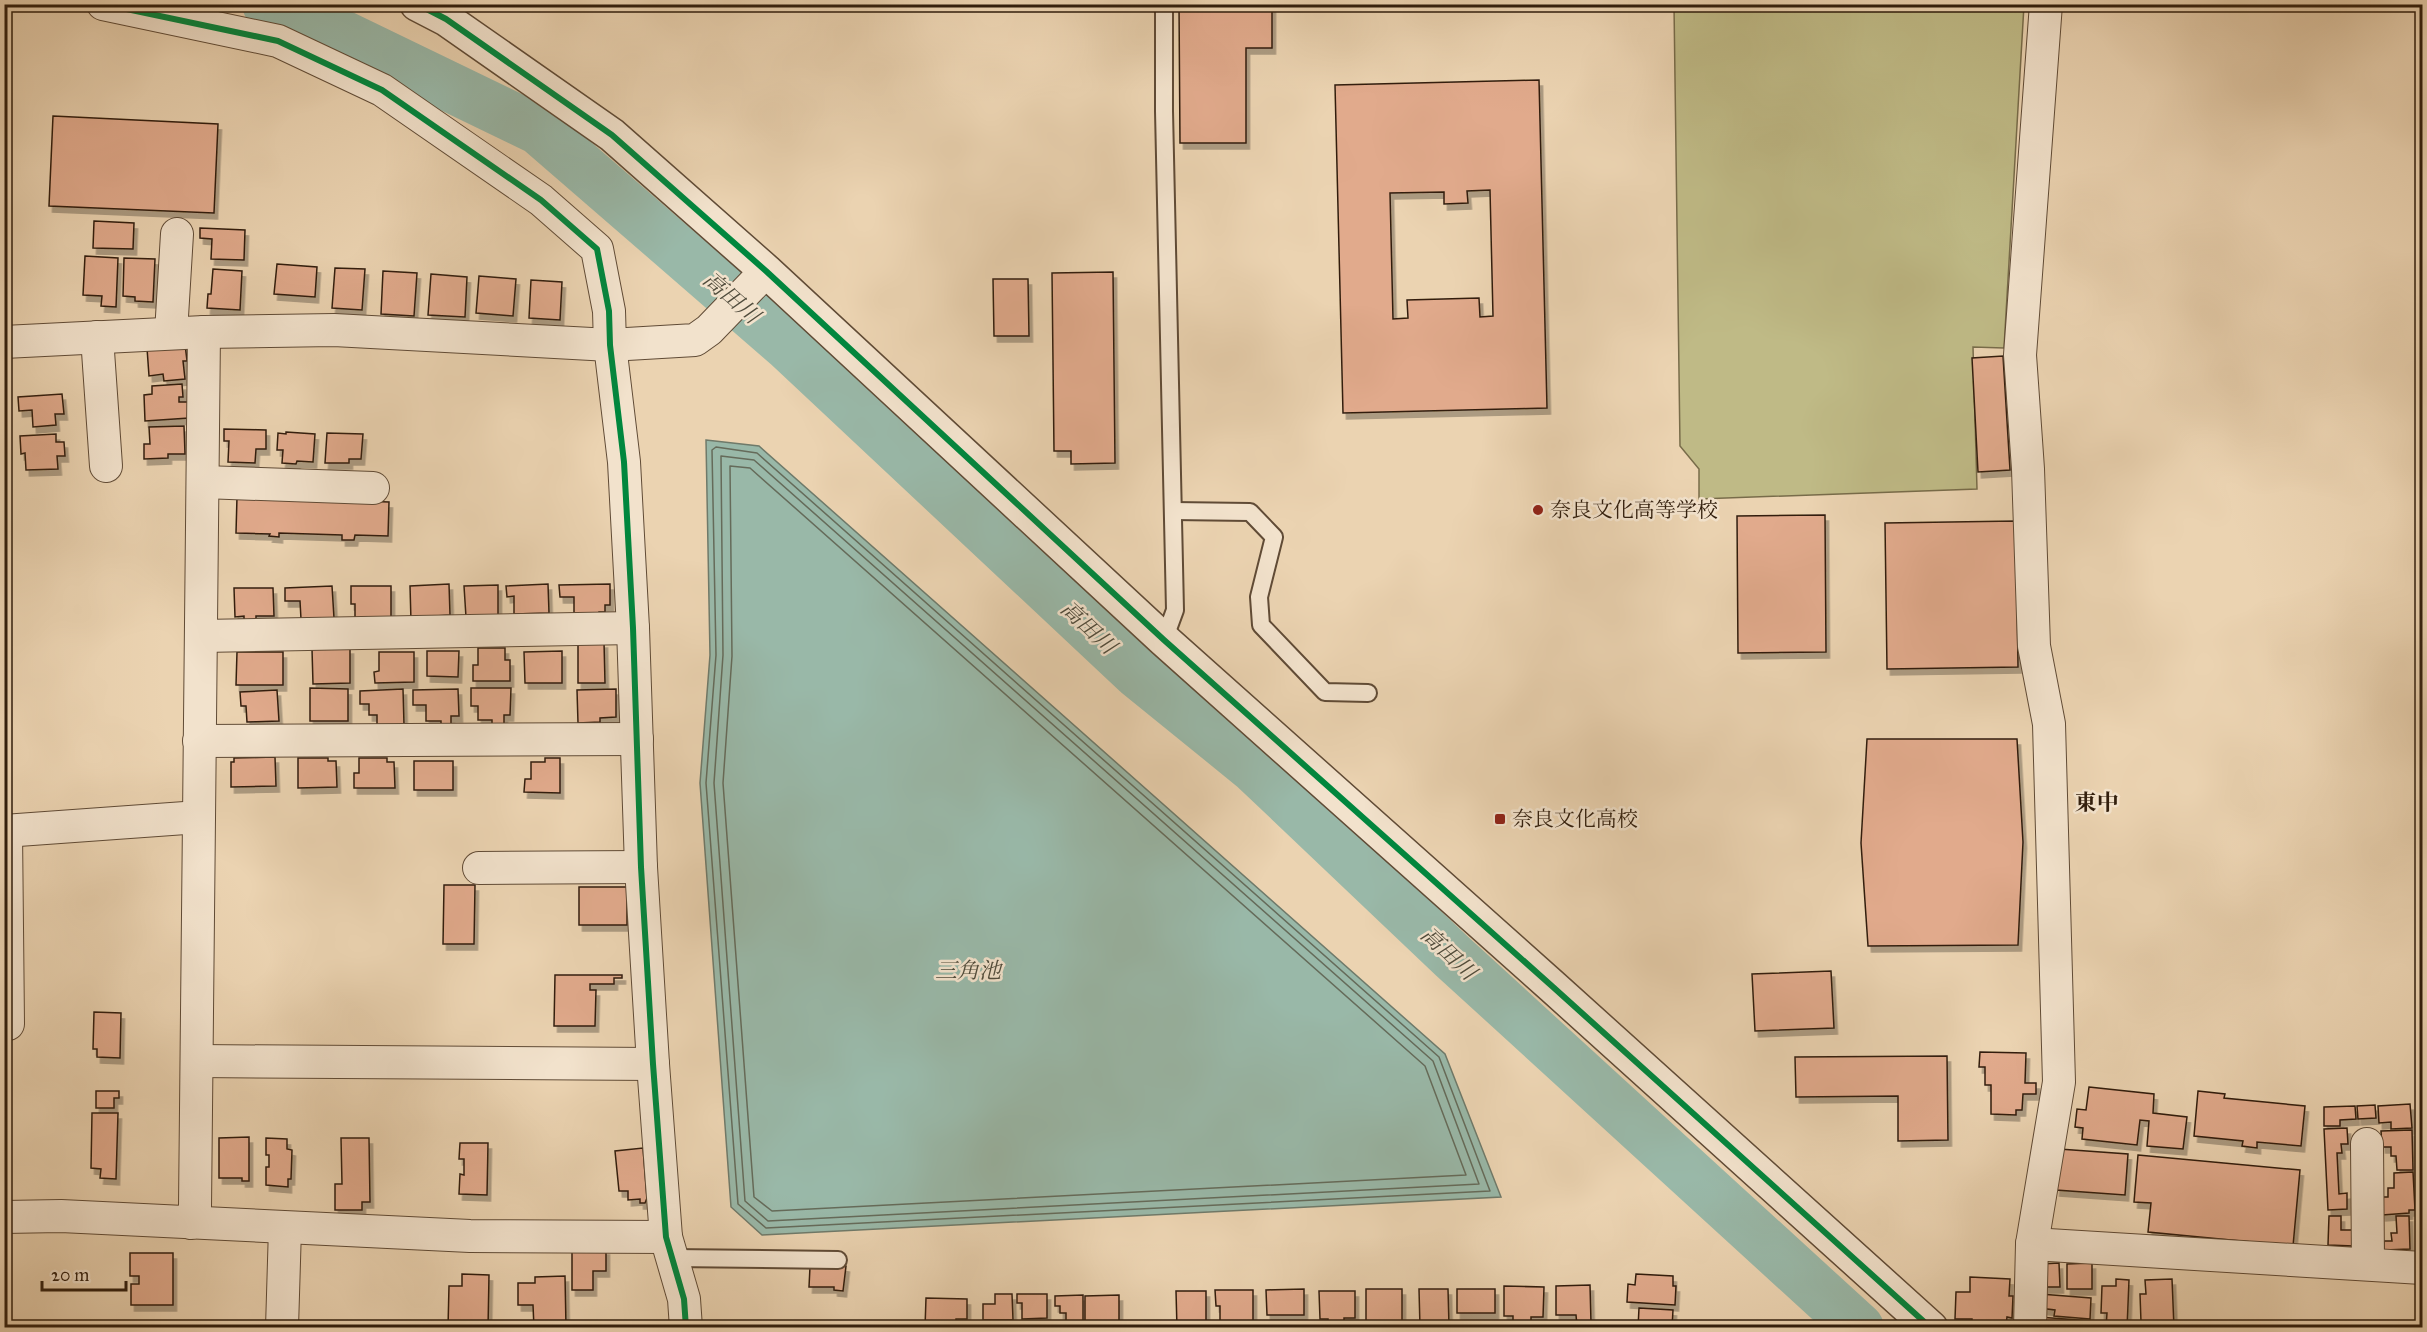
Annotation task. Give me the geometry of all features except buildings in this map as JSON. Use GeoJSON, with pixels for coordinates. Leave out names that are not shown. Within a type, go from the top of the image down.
{"type":"FeatureCollection","features":[{"type":"Feature","properties":{"kind":"street"},"geometry":{"type":"LineString","coordinates":[[103,4],[278,41],[382,90],[542,200],[597,249],[609,311],[610,345],[624,462],[653,1064],[669,1247],[684,1299],[686,1328]]}},
{"type":"Feature","properties":{"kind":"street"},"geometry":{"type":"LineString","coordinates":[[417,4],[446,19],[612,135],[759,278],[1545,979],[1931,1328]]}},
{"type":"Feature","properties":{"kind":"street"},"geometry":{"type":"LineString","coordinates":[[2030,1328],[2032,1244],[2059,1082],[2049,724],[2034,646],[2028,469],[2020,355],[2046,4]]}},
{"type":"Feature","properties":{"kind":"street"},"geometry":{"type":"LineString","coordinates":[[171,333],[177,234]]}},
{"type":"Feature","properties":{"kind":"street"},"geometry":{"type":"LineString","coordinates":[[4,342],[171,333],[334,330],[610,345],[695,340],[709,330],[759,278]]}},
{"type":"Feature","properties":{"kind":"street"},"geometry":{"type":"LineString","coordinates":[[191,1223],[195,1207],[204,332]]}},
{"type":"Feature","properties":{"kind":"street"},"geometry":{"type":"LineString","coordinates":[[97,337],[106,466]]}},
{"type":"Feature","properties":{"kind":"street"},"geometry":{"type":"LineString","coordinates":[[203,482],[372,488]]}},
{"type":"Feature","properties":{"kind":"street"},"geometry":{"type":"LineString","coordinates":[[202,636],[633,628]]}},
{"type":"Feature","properties":{"kind":"street"},"geometry":{"type":"LineString","coordinates":[[199,741],[637,739]]}},
{"type":"Feature","properties":{"kind":"street"},"geometry":{"type":"LineString","coordinates":[[8,1024],[5,831],[199,817]]}},
{"type":"Feature","properties":{"kind":"street"},"geometry":{"type":"LineString","coordinates":[[479,868],[642,867]]}},
{"type":"Feature","properties":{"kind":"street"},"geometry":{"type":"LineString","coordinates":[[197,1061],[653,1064]]}},
{"type":"Feature","properties":{"kind":"street"},"geometry":{"type":"LineString","coordinates":[[2367,1144],[2368,1264]]}},
{"type":"Feature","properties":{"kind":"street"},"geometry":{"type":"LineString","coordinates":[[4,1217],[61,1216],[669,1247]]}},
{"type":"Feature","properties":{"kind":"street"},"geometry":{"type":"LineString","coordinates":[[282,1328],[285,1228]]}},
{"type":"Feature","properties":{"kind":"street"},"geometry":{"type":"LineString","coordinates":[[2032,1244],[2422,1268]]}},
{"type":"Feature","properties":{"kind":"lane"},"geometry":{"type":"LineString","coordinates":[[1164,4],[1164,111],[1175,610],[1164,640]]}},
{"type":"Feature","properties":{"kind":"lane"},"geometry":{"type":"LineString","coordinates":[[1173,511],[1250,512],[1274,537],[1259,597],[1261,625],[1325,692],[1368,693]]}},
{"type":"Feature","properties":{"kind":"lane"},"geometry":{"type":"LineString","coordinates":[[669,1247],[838,1260]]}},
{"type":"Feature","properties":{"kind":"shaded area"},"geometry":{"type":"Polygon","coordinates":[[[1674,5],[2024,5],[2004,348],[1973,347],[1977,489],[1699,499],[1699,469],[1680,446],[1674,5]]]}},
{"type":"Feature","properties":{"kind":"water","name":"三角池"},"geometry":{"type":"Polygon","coordinates":[[[706,440],[759,446],[1445,1054],[1501,1197],[762,1235],[731,1207],[700,783],[710,655],[706,440]]]}},
{"type":"Feature","properties":{"kind":"waterway","name":"高田川"},"geometry":{"type":"LineString","coordinates":[[267,4],[295,12],[539,130],[787,345],[1137,673],[1254,768],[1453,957],[1859,1328]]}},
{"type":"Feature","properties":{"kind":"cycle path"},"geometry":{"type":"LineString","coordinates":[[103,4],[278,41],[382,90],[541,200],[597,249],[609,311],[610,345],[624,462],[633,628],[641,867],[666,1237],[684,1299],[686,1328]]}},
{"type":"Feature","properties":{"kind":"cycle path"},"geometry":{"type":"LineString","coordinates":[[417,4],[446,19],[612,135],[766,271],[1164,640],[1931,1328]]}},
{"type":"Feature","properties":{"kind":"place","name":"奈良文化高等学校"},"geometry":{"type":"Point","coordinates":[1538,510]}},
{"type":"Feature","properties":{"kind":"place","name":"奈良文化高校"},"geometry":{"type":"Point","coordinates":[1500,819]}},
{"type":"Feature","properties":{"kind":"district","name":"東中"},"geometry":{"type":"Point","coordinates":[2097,802]}}]}
